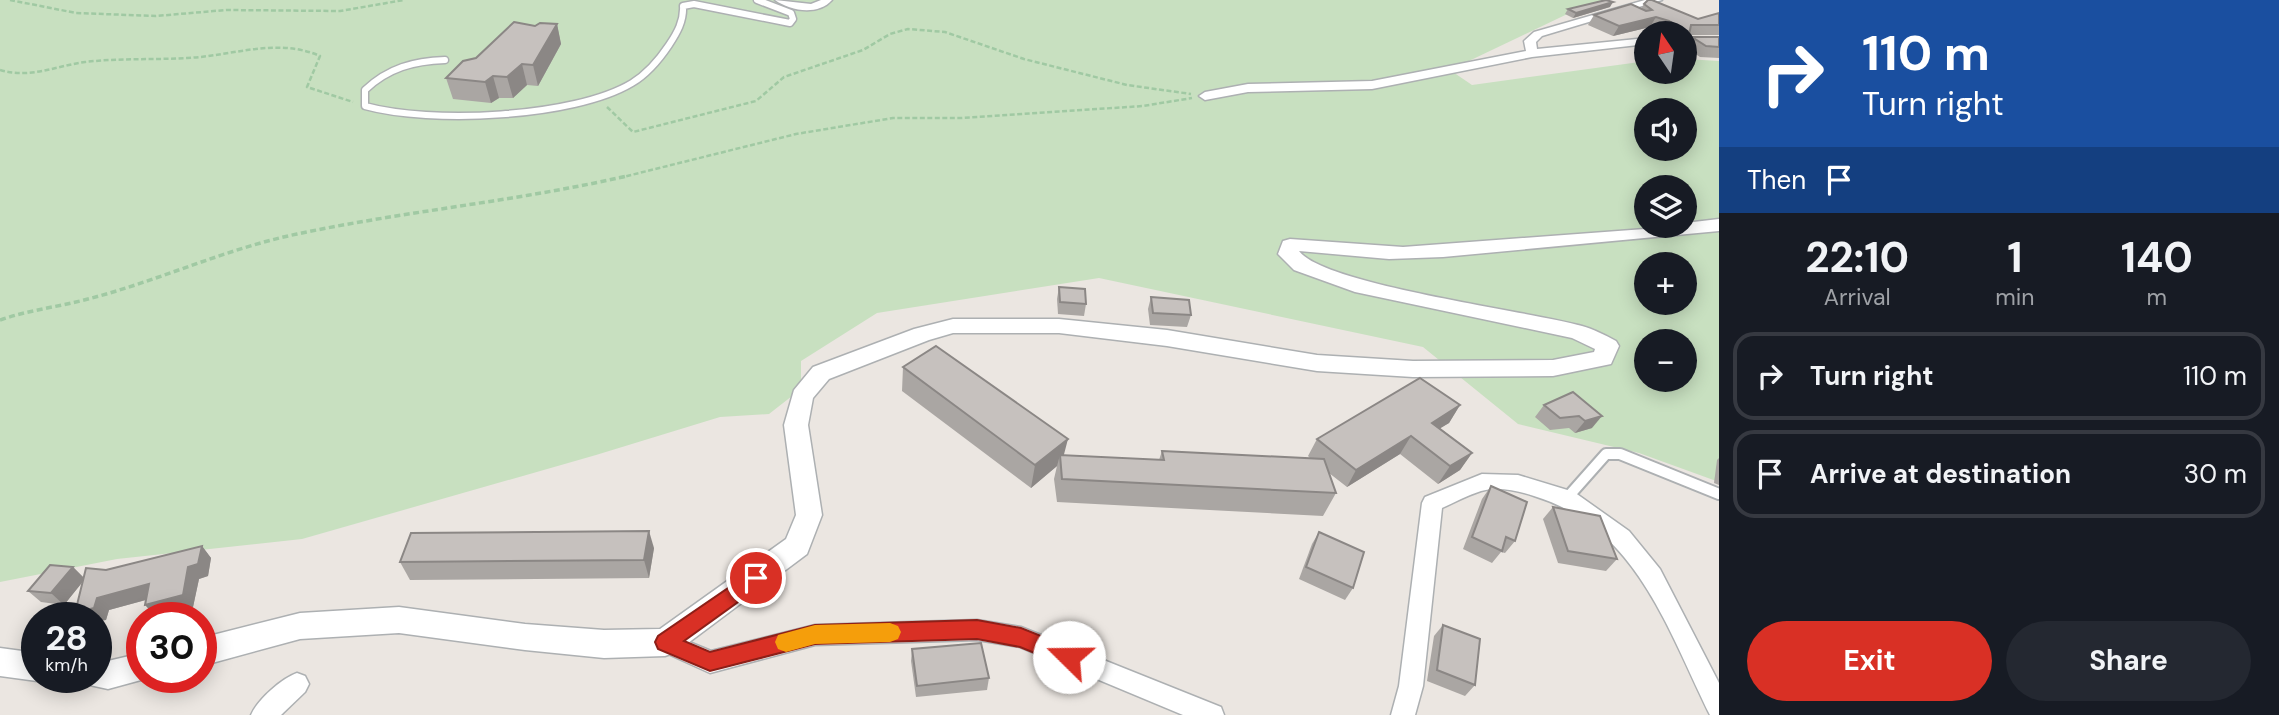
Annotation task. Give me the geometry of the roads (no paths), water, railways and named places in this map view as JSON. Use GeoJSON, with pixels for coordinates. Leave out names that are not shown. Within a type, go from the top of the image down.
{"type":"FeatureCollection","features":[{"type":"Feature","properties":{"kind":"street"},"geometry":{"type":"LineString","coordinates":[[780,0],[809,8],[819,7],[827,0]]}},
{"type":"Feature","properties":{"kind":"street"},"geometry":{"type":"LineString","coordinates":[[1532,53],[1530,41],[1538,34],[1657,0]]}},
{"type":"Feature","properties":{"kind":"street"},"geometry":{"type":"LineString","coordinates":[[1698,41],[1719,41]]}},
{"type":"Feature","properties":{"kind":"street"},"geometry":{"type":"LineString","coordinates":[[1205,96],[1248,88],[1372,85],[1532,53],[1634,42]]}},
{"type":"Feature","properties":{"kind":"street"},"geometry":{"type":"LineString","coordinates":[[665,642],[797,547],[809,515],[796,425],[802,396],[821,373],[922,334],[953,326],[1002,324],[1059,326],[1167,338],[1317,363],[1498,370],[1553,368],[1603,358],[1608,346],[1578,332],[1362,286],[1301,265],[1288,254],[1290,245],[1313,244],[1399,253],[1566,243],[1719,225]]}},
{"type":"Feature","properties":{"kind":"street"},"geometry":{"type":"LineString","coordinates":[[1403,715],[1410,686],[1432,503],[1482,482],[1518,483],[1567,498],[1622,537],[1651,576],[1719,708]]}},
{"type":"Feature","properties":{"kind":"street"},"geometry":{"type":"LineString","coordinates":[[217,648],[300,626],[399,620],[552,640],[604,644],[665,642],[710,662],[815,635],[977,629],[1021,638],[1212,715]]}},
{"type":"Feature","properties":{"kind":"street"},"geometry":{"type":"LineString","coordinates":[[0,662],[21,665]]}},
{"type":"Feature","properties":{"kind":"street"},"geometry":{"type":"LineString","coordinates":[[263,715],[297,684]]}},
{"type":"Feature","properties":{"kind":"lane"},"geometry":{"type":"LineString","coordinates":[[445,60],[402,65],[377,76],[365,90],[365,106],[377,112],[424,116],[561,106],[597,98],[635,82],[663,55],[683,22],[683,6],[694,4],[790,23],[793,19],[791,13],[757,0]]}},
{"type":"Feature","properties":{"kind":"lane"},"geometry":{"type":"LineString","coordinates":[[1567,498],[1606,454],[1620,454],[1719,494]]}}]}
